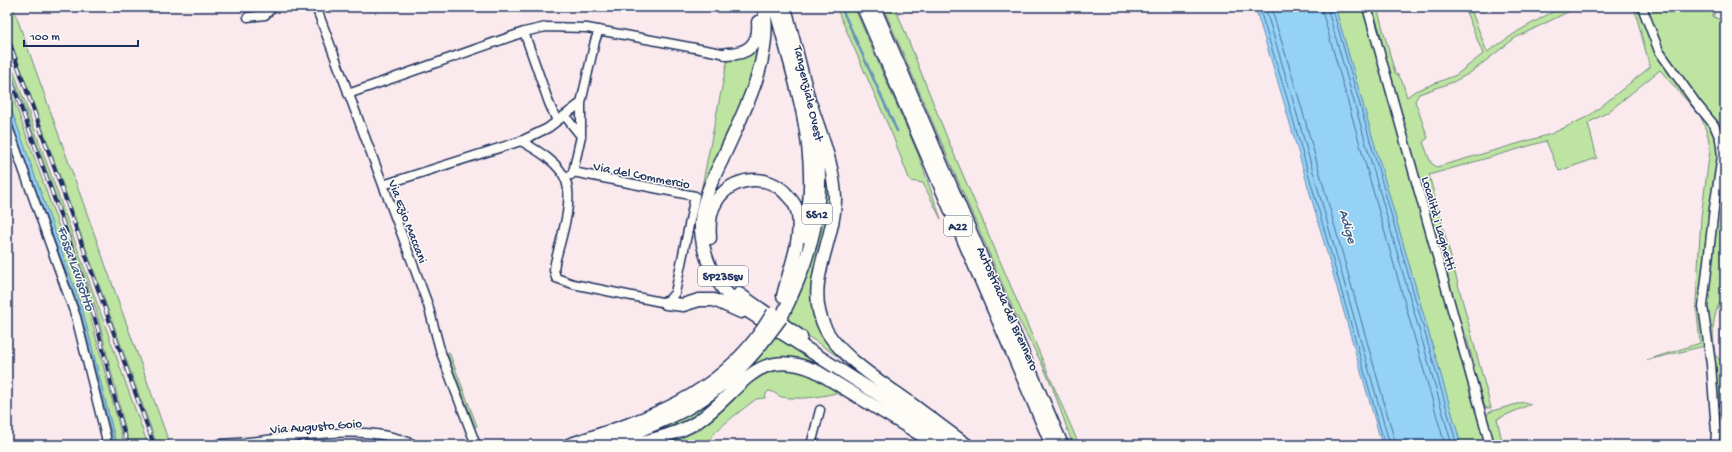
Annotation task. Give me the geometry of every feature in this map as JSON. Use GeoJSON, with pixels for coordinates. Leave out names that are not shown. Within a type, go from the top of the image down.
{"type":"FeatureCollection","features":[{"type":"Feature","properties":{"kind":"highway"},"geometry":{"type":"LineString","coordinates":[[727,54],[742,53],[754,43],[758,33],[757,7]]}},
{"type":"Feature","properties":{"kind":"highway","name":"SP235sv"},"geometry":{"type":"LineString","coordinates":[[764,7],[766,19],[765,38],[756,82],[708,192],[701,221],[704,249],[709,265],[719,284],[730,297],[752,314],[909,414],[954,445]]}},
{"type":"Feature","properties":{"kind":"highway","name":"Tangenziale Ovest"},"geometry":{"type":"LineString","coordinates":[[775,7],[803,112],[809,152],[810,187],[804,239],[777,315]]}},
{"type":"Feature","properties":{"kind":"highway","name":"Tangenziale Ovest"},"geometry":{"type":"LineString","coordinates":[[598,445],[644,430],[680,414],[702,400],[746,364],[777,315],[806,263],[817,214],[819,182],[817,147],[811,105],[785,7]]}},
{"type":"Feature","properties":{"kind":"highway","name":"Autostrada del Brennero"},"geometry":{"type":"LineString","coordinates":[[863,7],[1052,445]]}},
{"type":"Feature","properties":{"kind":"highway","name":"Autostrada del Brennero"},"geometry":{"type":"LineString","coordinates":[[874,7],[1062,445]]}},
{"type":"Feature","properties":{"kind":"highway"},"geometry":{"type":"LineString","coordinates":[[811,105],[828,154],[834,192],[834,213],[831,229],[817,282],[817,298],[820,314],[825,328],[844,352],[883,383],[967,445]]}},
{"type":"Feature","properties":{"kind":"highway","name":"SP235sv"},"geometry":{"type":"LineString","coordinates":[[783,296],[798,238],[798,212],[785,192],[773,183],[753,179],[740,182],[722,193],[710,216],[709,228],[711,246],[723,275],[738,293],[767,314],[904,405],[944,428]]}},
{"type":"Feature","properties":{"kind":"highway"},"geometry":{"type":"LineString","coordinates":[[666,303],[683,305],[699,300],[714,300],[742,313],[752,314]]}},
{"type":"Feature","properties":{"kind":"highway","name":"Tangenziale Ovest"},"geometry":{"type":"LineString","coordinates":[[568,445],[640,421],[681,402],[710,383],[766,332]]}},
{"type":"Feature","properties":{"kind":"highway"},"geometry":{"type":"LineString","coordinates":[[625,445],[662,437],[681,430],[698,421],[754,372],[776,363],[787,362],[798,364],[816,371],[923,436],[942,445]]}},
{"type":"Feature","properties":{"kind":"street"},"geometry":{"type":"LineString","coordinates":[[248,17],[265,15],[273,7]]}},
{"type":"Feature","properties":{"kind":"street","name":"Via Ezio Maccani"},"geometry":{"type":"LineString","coordinates":[[316,7],[428,305],[439,347],[476,445]]}},
{"type":"Feature","properties":{"kind":"street","name":"Località i Laghetti"},"geometry":{"type":"LineString","coordinates":[[1367,7],[1490,445]]}},
{"type":"Feature","properties":{"kind":"street"},"geometry":{"type":"LineString","coordinates":[[1642,7],[1659,51],[1696,103],[1714,125],[1720,139],[1722,156],[1714,208],[1703,306],[1711,364],[1716,432],[1715,445]]}},
{"type":"Feature","properties":{"kind":"street"},"geometry":{"type":"LineString","coordinates":[[348,94],[524,32],[546,27],[568,26],[599,30],[727,54]]}},
{"type":"Feature","properties":{"kind":"street","name":"Via del Commercio"},"geometry":{"type":"LineString","coordinates":[[566,181],[573,172],[580,136],[581,103],[595,41],[599,30]]}},
{"type":"Feature","properties":{"kind":"street"},"geometry":{"type":"LineString","coordinates":[[524,32],[549,103],[557,121]]}},
{"type":"Feature","properties":{"kind":"street"},"geometry":{"type":"LineString","coordinates":[[383,185],[521,141],[548,128],[581,103]]}},
{"type":"Feature","properties":{"kind":"street"},"geometry":{"type":"LineString","coordinates":[[565,116],[580,136]]}},
{"type":"Feature","properties":{"kind":"street"},"geometry":{"type":"LineString","coordinates":[[7,124],[10,140],[76,318],[106,436],[106,445]]}},
{"type":"Feature","properties":{"kind":"street"},"geometry":{"type":"LineString","coordinates":[[521,141],[537,150],[551,162],[561,172],[566,181],[569,195],[555,263],[554,270],[556,278],[573,284],[666,303]]}},
{"type":"Feature","properties":{"kind":"street","name":"Via del Commercio"},"geometry":{"type":"LineString","coordinates":[[573,172],[694,196],[675,293],[666,303]]}},
{"type":"Feature","properties":{"kind":"street"},"geometry":{"type":"LineString","coordinates":[[811,445],[820,410]]}},
{"type":"Feature","properties":{"kind":"street","name":"Via Augusto Goio"},"geometry":{"type":"LineString","coordinates":[[218,445],[358,432],[380,434],[415,445]]}},
{"type":"Feature","properties":{"kind":"green space"},"geometry":{"type":"Polygon","coordinates":[[[7,7],[13,7],[170,445],[157,445],[7,30],[7,7]]]}},
{"type":"Feature","properties":{"kind":"green space"},"geometry":{"type":"Polygon","coordinates":[[[836,7],[854,7],[918,154],[941,219],[923,183],[910,181],[892,134],[836,7]]]}},
{"type":"Feature","properties":{"kind":"green space"},"geometry":{"type":"Polygon","coordinates":[[[883,7],[895,7],[948,140],[1079,445],[1073,445],[1052,386],[1014,311],[883,7]]]}},
{"type":"Feature","properties":{"kind":"green space"},"geometry":{"type":"Polygon","coordinates":[[[1335,7],[1364,7],[1488,445],[1461,445],[1335,7]]]}},
{"type":"Feature","properties":{"kind":"green space"},"geometry":{"type":"Polygon","coordinates":[[[1372,7],[1377,7],[1395,73],[1402,80],[1407,97],[1415,91],[1456,75],[1483,54],[1464,7],[1470,7],[1487,52],[1520,30],[1561,7],[1578,7],[1515,38],[1470,73],[1453,82],[1419,94],[1415,101],[1428,138],[1423,142],[1431,163],[1437,167],[1551,134],[1589,116],[1650,67],[1634,7],[1640,7],[1660,58],[1665,67],[1714,129],[1720,154],[1712,207],[1705,346],[1647,360],[1700,343],[1696,303],[1701,217],[1710,150],[1708,136],[1701,117],[1660,70],[1608,112],[1588,123],[1597,158],[1559,171],[1546,141],[1429,175],[1491,408],[1487,408],[1482,405],[1466,335],[1461,329],[1417,176],[1414,157],[1407,140],[1381,45],[1381,35],[1372,7]]]}},
{"type":"Feature","properties":{"kind":"green space"},"geometry":{"type":"Polygon","coordinates":[[[1644,7],[1707,7],[1715,14],[1712,16],[1725,22],[1722,33],[1725,36],[1725,294],[1720,302],[1715,316],[1713,338],[1715,355],[1721,361],[1725,401],[1725,445],[1717,445],[1706,310],[1722,134],[1669,62],[1657,42],[1644,7]]]}},
{"type":"Feature","properties":{"kind":"green space"},"geometry":{"type":"Polygon","coordinates":[[[759,42],[757,67],[697,211],[728,57],[759,42]]]}},
{"type":"Feature","properties":{"kind":"green space"},"geometry":{"type":"Polygon","coordinates":[[[10,68],[14,72],[148,445],[130,445],[96,309],[10,68]]]}},
{"type":"Feature","properties":{"kind":"green space"},"geometry":{"type":"Polygon","coordinates":[[[7,81],[89,311],[124,445],[120,445],[115,439],[83,312],[7,97],[7,81]]]}},
{"type":"Feature","properties":{"kind":"green space"},"geometry":{"type":"Polygon","coordinates":[[[7,108],[81,313],[113,439],[116,445],[114,445],[111,441],[81,327],[7,117],[7,108]]]}},
{"type":"Feature","properties":{"kind":"green space"},"geometry":{"type":"Polygon","coordinates":[[[820,136],[828,174],[830,205],[813,297],[852,366],[784,320],[802,285],[820,136]]]}},
{"type":"Feature","properties":{"kind":"green space"},"geometry":{"type":"Polygon","coordinates":[[[1725,307],[1725,358],[1721,338],[1721,309],[1725,307]]]}},
{"type":"Feature","properties":{"kind":"green space"},"geometry":{"type":"Polygon","coordinates":[[[774,335],[892,412],[785,359],[678,427],[637,437],[774,335]]]}},
{"type":"Feature","properties":{"kind":"green space"},"geometry":{"type":"Polygon","coordinates":[[[449,352],[477,426],[475,427],[447,353],[449,352]]]}},
{"type":"Feature","properties":{"kind":"green space"},"geometry":{"type":"Polygon","coordinates":[[[799,368],[844,393],[842,396],[836,393],[816,397],[796,398],[782,397],[768,391],[765,398],[756,399],[720,428],[709,440],[707,445],[644,445],[664,440],[765,370],[799,368]]]}},
{"type":"Feature","properties":{"kind":"green space"},"geometry":{"type":"Polygon","coordinates":[[[1524,402],[1531,404],[1497,419],[1503,445],[1493,445],[1486,419],[1487,414],[1492,411],[1524,402]]]}},
{"type":"Feature","properties":{"kind":"water","name":"Adige"},"geometry":{"type":"Polygon","coordinates":[[[1255,7],[1335,7],[1461,445],[1382,445],[1283,99],[1255,7]]]}},
{"type":"Feature","properties":{"kind":"water"},"geometry":{"type":"Polygon","coordinates":[[[7,97],[83,312],[115,439],[120,445],[116,445],[113,439],[81,313],[7,109],[7,97]]]}},
{"type":"Feature","properties":{"kind":"waterway"},"geometry":{"type":"LineString","coordinates":[[841,7],[897,131]]}},
{"type":"Feature","properties":{"kind":"railway"},"geometry":{"type":"LineString","coordinates":[[7,36],[154,445]]}},
{"type":"Feature","properties":{"kind":"railway"},"geometry":{"type":"LineString","coordinates":[[7,68],[62,219],[82,279],[97,326],[118,412],[128,445]]}},
{"type":"Feature","properties":{"kind":"water label","name":"Fossa Lavisotto"},"geometry":{"type":"Point","coordinates":[77,268]}}]}
